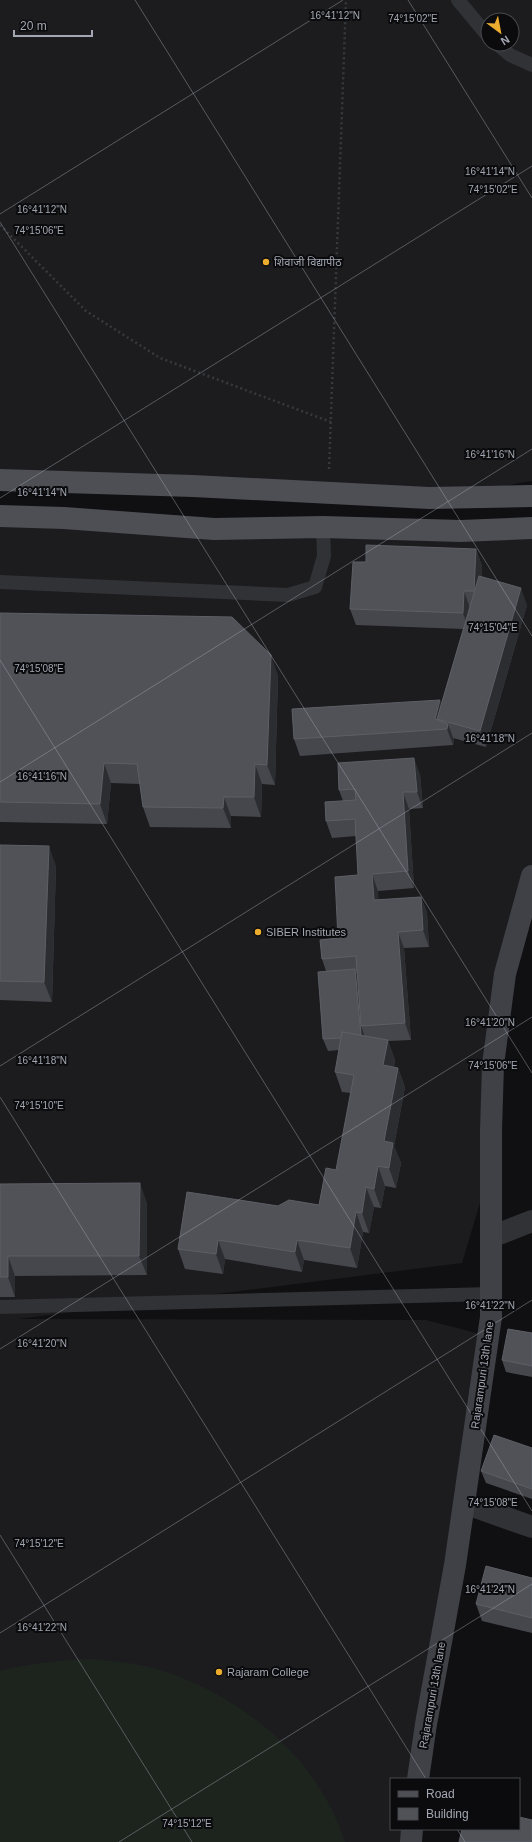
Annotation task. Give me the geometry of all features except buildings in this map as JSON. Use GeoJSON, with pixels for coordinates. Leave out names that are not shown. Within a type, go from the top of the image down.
{"type":"FeatureCollection","features":[{"type":"Feature","properties":{"kind":"main road"},"geometry":{"type":"LineString","coordinates":[[0,480],[193,486],[429,498],[532,496]]}},
{"type":"Feature","properties":{"kind":"main road"},"geometry":{"type":"LineString","coordinates":[[0,516],[64,518],[214,529],[323,528],[461,531],[532,528]]}},
{"type":"Feature","properties":{"kind":"street","name":"Rajarampuri 13th lane"},"geometry":{"type":"LineString","coordinates":[[418,1778],[426,1724],[455,1565],[491,1317],[491,1131],[493,1065],[505,974],[532,876]]}},
{"type":"Feature","properties":{"kind":"street"},"geometry":{"type":"LineString","coordinates":[[491,1237],[532,1221]]}},
{"type":"Feature","properties":{"kind":"street"},"geometry":{"type":"LineString","coordinates":[[464,1503],[532,1527]]}},
{"type":"Feature","properties":{"kind":"street"},"geometry":{"type":"LineString","coordinates":[[412,1830],[412,1842]]}},
{"type":"Feature","properties":{"kind":"lane"},"geometry":{"type":"LineString","coordinates":[[458,0],[480,26]]}},
{"type":"Feature","properties":{"kind":"lane"},"geometry":{"type":"LineString","coordinates":[[506,52],[532,65]]}},
{"type":"Feature","properties":{"kind":"lane"},"geometry":{"type":"LineString","coordinates":[[0,582],[288,595],[315,587],[324,556],[323,528]]}},
{"type":"Feature","properties":{"kind":"lane"},"geometry":{"type":"LineString","coordinates":[[0,1307],[490,1294]]}},
{"type":"Feature","properties":{"kind":"path"},"geometry":{"type":"LineString","coordinates":[[329,494],[346,0]]}},
{"type":"Feature","properties":{"kind":"path"},"geometry":{"type":"LineString","coordinates":[[0,225],[86,311],[160,358],[331,422]]}},
{"type":"Feature","properties":{"kind":"shaded area","name":"शिवाजी विद्यापीठ"},"geometry":{"type":"Polygon","coordinates":[[[0,0],[532,0],[532,481],[518,483],[476,496],[0,480],[0,0]]]}},
{"type":"Feature","properties":{"kind":"shaded area","name":"SIBER Institutes"},"geometry":{"type":"Polygon","coordinates":[[[0,515],[532,536],[532,874],[505,974],[491,1166],[462,1263],[17,1319],[426,1320],[488,1336],[420,1778],[390,1778],[390,1830],[412,1830],[411,1842],[0,1842],[0,515]]]}},
{"type":"Feature","properties":{"kind":"shaded area"},"geometry":{"type":"Polygon","coordinates":[[[91,1659],[116,1661],[157,1669],[188,1680],[218,1695],[246,1713],[272,1733],[296,1757],[316,1783],[333,1811],[345,1842],[0,1842],[0,1671],[45,1662],[91,1659]]]}},
{"type":"Feature","properties":{"kind":"place","name":"शिवाजी विद्यापीठ"},"geometry":{"type":"Point","coordinates":[266,262]}},
{"type":"Feature","properties":{"kind":"place","name":"SIBER Institutes"},"geometry":{"type":"Point","coordinates":[258,932]}},
{"type":"Feature","properties":{"kind":"place","name":"Rajaram College"},"geometry":{"type":"Point","coordinates":[219,1672]}}]}
